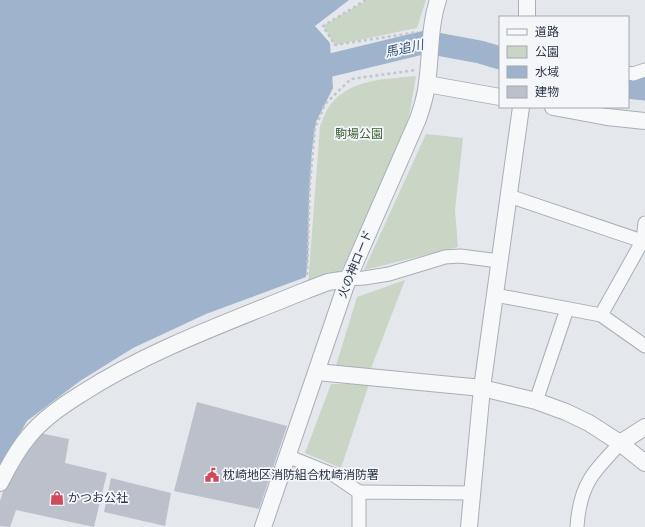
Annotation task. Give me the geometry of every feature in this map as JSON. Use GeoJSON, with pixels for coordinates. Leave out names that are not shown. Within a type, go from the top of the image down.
{"type":"FeatureCollection","features":[{"type":"Feature","properties":{"kind":"street","name":"火の神ロード"},"geometry":{"type":"LineString","coordinates":[[263,527],[348,279],[418,119],[423,103],[425,28],[438,0]]}},
{"type":"Feature","properties":{"kind":"street"},"geometry":{"type":"LineString","coordinates":[[527,0],[527,16]]}},
{"type":"Feature","properties":{"kind":"street"},"geometry":{"type":"LineString","coordinates":[[629,73],[633,74],[645,70]]}},
{"type":"Feature","properties":{"kind":"street"},"geometry":{"type":"LineString","coordinates":[[424,75],[499,97]]}},
{"type":"Feature","properties":{"kind":"street"},"geometry":{"type":"LineString","coordinates":[[469,527],[482,388],[521,108]]}},
{"type":"Feature","properties":{"kind":"street"},"geometry":{"type":"LineString","coordinates":[[558,108],[607,117],[645,120]]}},
{"type":"Feature","properties":{"kind":"street"},"geometry":{"type":"LineString","coordinates":[[509,196],[644,241]]}},
{"type":"Feature","properties":{"kind":"street"},"geometry":{"type":"LineString","coordinates":[[601,315],[644,241],[645,224]]}},
{"type":"Feature","properties":{"kind":"street"},"geometry":{"type":"LineString","coordinates":[[0,483],[7,468],[29,436],[49,417],[70,401],[134,362],[328,282],[389,274],[445,257],[460,256],[499,261]]}},
{"type":"Feature","properties":{"kind":"street"},"geometry":{"type":"LineString","coordinates":[[495,295],[601,315],[645,346]]}},
{"type":"Feature","properties":{"kind":"street"},"geometry":{"type":"LineString","coordinates":[[536,401],[567,309]]}},
{"type":"Feature","properties":{"kind":"street"},"geometry":{"type":"LineString","coordinates":[[317,372],[482,388],[536,401],[589,423],[620,443],[645,463]]}},
{"type":"Feature","properties":{"kind":"street"},"geometry":{"type":"LineString","coordinates":[[577,527],[582,496],[590,478],[620,443],[645,427]]}},
{"type":"Feature","properties":{"kind":"street"},"geometry":{"type":"LineString","coordinates":[[287,456],[334,475],[359,492],[472,493]]}},
{"type":"Feature","properties":{"kind":"street"},"geometry":{"type":"LineString","coordinates":[[359,492],[359,527]]}},
{"type":"Feature","properties":{"kind":"path"},"geometry":{"type":"LineString","coordinates":[[366,0],[323,26],[335,45],[425,28]]}},
{"type":"Feature","properties":{"kind":"path"},"geometry":{"type":"LineString","coordinates":[[307,290],[310,183],[315,128],[325,104],[351,79],[424,75]]}},
{"type":"Feature","properties":{"kind":"green space"},"geometry":{"type":"Polygon","coordinates":[[[367,0],[426,0],[417,28],[335,45],[323,26],[367,0]]]}},
{"type":"Feature","properties":{"kind":"green space","name":"駒場公園"},"geometry":{"type":"Polygon","coordinates":[[[416,76],[408,122],[341,272],[308,285],[320,126],[326,112],[339,96],[359,85],[381,80],[416,76]]]}},
{"type":"Feature","properties":{"kind":"green space"},"geometry":{"type":"Polygon","coordinates":[[[426,134],[463,138],[455,210],[458,247],[364,270],[426,134]]]}},
{"type":"Feature","properties":{"kind":"green space"},"geometry":{"type":"Polygon","coordinates":[[[405,280],[370,371],[335,369],[357,297],[405,280]]]}},
{"type":"Feature","properties":{"kind":"green space"},"geometry":{"type":"Polygon","coordinates":[[[331,384],[369,384],[341,468],[305,453],[331,384]]]}},
{"type":"Feature","properties":{"kind":"water"},"geometry":{"type":"Polygon","coordinates":[[[0,0],[349,0],[315,26],[330,43],[333,88],[316,122],[312,150],[306,277],[206,314],[133,348],[80,381],[27,421],[0,469],[0,0]]]}},
{"type":"Feature","properties":{"kind":"building"},"geometry":{"type":"Polygon","coordinates":[[[197,402],[287,426],[259,509],[174,491],[197,402]]]}},
{"type":"Feature","properties":{"kind":"building"},"geometry":{"type":"Polygon","coordinates":[[[39,433],[69,439],[65,463],[107,473],[94,527],[16,510],[10,527],[0,526],[0,501],[3,492],[39,433]]]}},
{"type":"Feature","properties":{"kind":"building"},"geometry":{"type":"Polygon","coordinates":[[[111,478],[171,493],[165,526],[104,512],[111,478]]]}},
{"type":"Feature","properties":{"kind":"waterway","name":"馬追川"},"geometry":{"type":"LineString","coordinates":[[331,65],[426,42],[480,52],[499,58]]}},
{"type":"Feature","properties":{"kind":"waterway","name":"馬追川"},"geometry":{"type":"LineString","coordinates":[[629,87],[645,89]]}},
{"type":"Feature","properties":{"kind":"place","name":"枕崎地区消防組合枕崎消防署"},"geometry":{"type":"Point","coordinates":[212,475]}},
{"type":"Feature","properties":{"kind":"place","name":"かつお公社"},"geometry":{"type":"Point","coordinates":[57,498]}}]}
